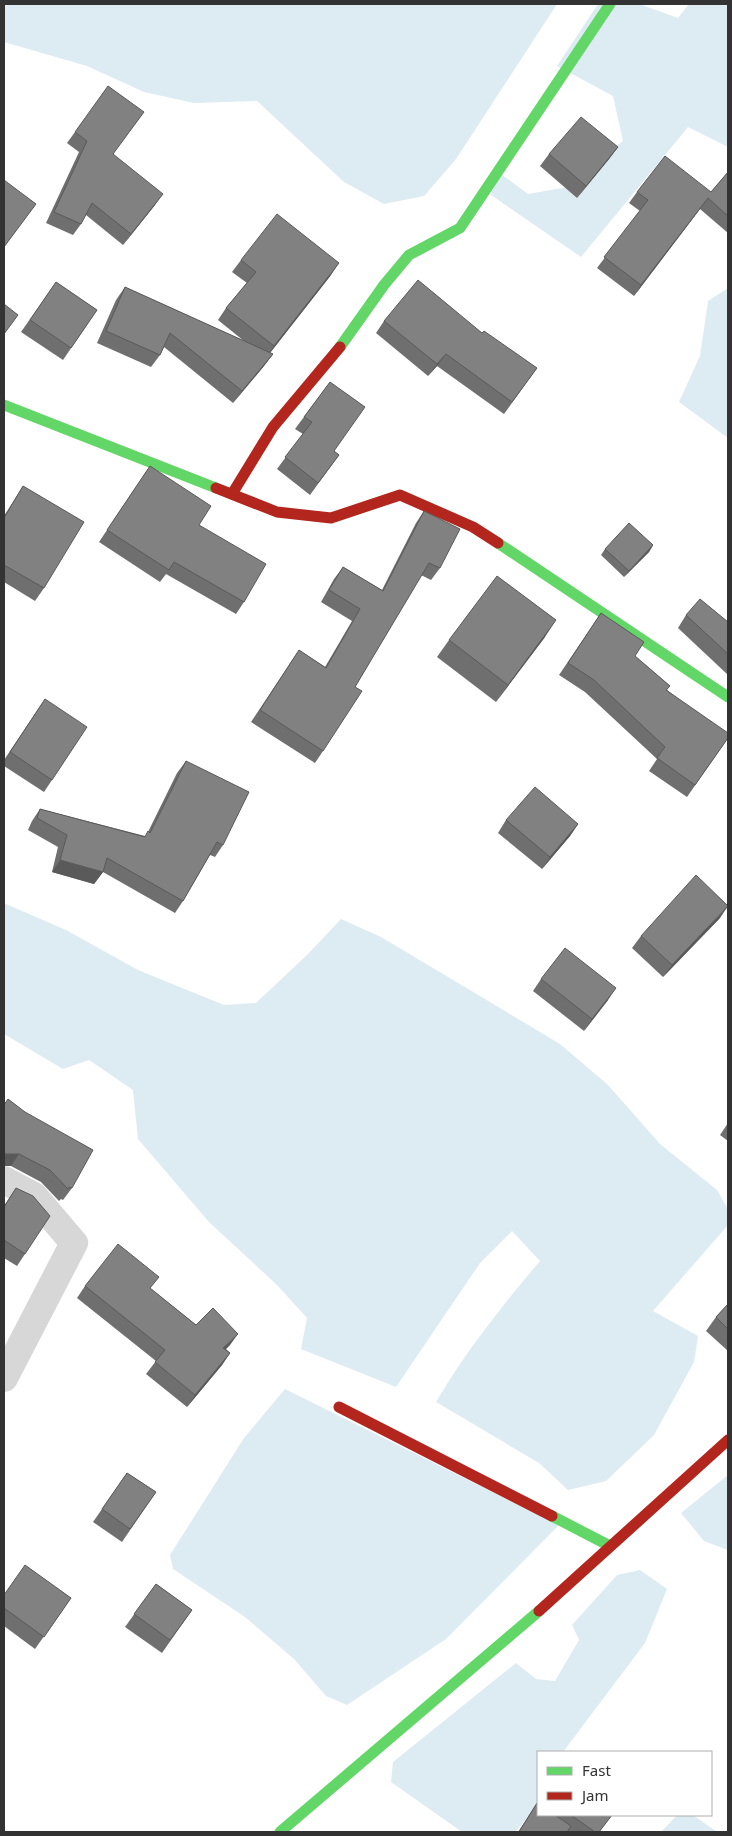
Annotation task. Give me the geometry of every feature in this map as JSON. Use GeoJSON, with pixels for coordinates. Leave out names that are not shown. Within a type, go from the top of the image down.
{"type":"FeatureCollection","features":[{"type":"Feature","properties":{"kind":"street"},"geometry":{"type":"LineString","coordinates":[[232,494],[273,427],[330,360],[384,285],[409,255],[460,228],[610,4]]}},
{"type":"Feature","properties":{"kind":"street"},"geometry":{"type":"LineString","coordinates":[[4,405],[277,512],[331,518],[400,495],[473,527],[728,698]]}},
{"type":"Feature","properties":{"kind":"street"},"geometry":{"type":"LineString","coordinates":[[4,1180],[34,1196],[74,1243],[4,1378]]}},
{"type":"Feature","properties":{"kind":"street"},"geometry":{"type":"LineString","coordinates":[[339,1407],[610,1546]]}},
{"type":"Feature","properties":{"kind":"street"},"geometry":{"type":"LineString","coordinates":[[280,1832],[547,1605],[728,1440]]}},
{"type":"Feature","properties":{"kind":"shaded area"},"geometry":{"type":"Polygon","coordinates":[[[4,4],[557,4],[456,159],[424,196],[384,204],[344,182],[257,101],[194,103],[144,92],[87,66],[4,42],[4,4]]]}},
{"type":"Feature","properties":{"kind":"shaded area"},"geometry":{"type":"Polygon","coordinates":[[[598,4],[639,4],[678,18],[689,4],[728,4],[728,147],[688,127],[581,257],[491,195],[498,172],[528,194],[568,187],[623,141],[613,96],[557,66],[598,4]]]}},
{"type":"Feature","properties":{"kind":"shaded area"},"geometry":{"type":"Polygon","coordinates":[[[728,288],[728,438],[679,402],[700,356],[708,301],[728,288]]]}},
{"type":"Feature","properties":{"kind":"shaded area"},"geometry":{"type":"Polygon","coordinates":[[[6,904],[66,930],[138,970],[224,1005],[256,1003],[308,954],[341,919],[381,937],[560,1044],[608,1085],[660,1144],[717,1190],[728,1209],[728,1225],[653,1311],[698,1336],[694,1362],[654,1435],[606,1481],[568,1490],[539,1463],[436,1402],[485,1329],[540,1261],[512,1231],[480,1263],[396,1387],[301,1349],[307,1318],[277,1285],[209,1222],[138,1139],[133,1090],[89,1060],[63,1069],[4,1034],[4,905],[6,904]]]}},
{"type":"Feature","properties":{"kind":"shaded area"},"geometry":{"type":"Polygon","coordinates":[[[285,1389],[559,1525],[446,1639],[347,1705],[326,1696],[294,1659],[245,1617],[173,1569],[170,1555],[244,1438],[285,1389]]]}},
{"type":"Feature","properties":{"kind":"shaded area"},"geometry":{"type":"Polygon","coordinates":[[[728,1475],[728,1550],[704,1541],[681,1513],[728,1475]]]}},
{"type":"Feature","properties":{"kind":"shaded area"},"geometry":{"type":"Polygon","coordinates":[[[640,1570],[667,1589],[645,1643],[564,1751],[537,1751],[537,1803],[534,1810],[515,1832],[462,1832],[391,1782],[393,1762],[516,1663],[536,1679],[555,1681],[579,1640],[572,1625],[617,1575],[640,1570]]]}},
{"type":"Feature","properties":{"kind":"shaded area"},"geometry":{"type":"Polygon","coordinates":[[[676,1816],[694,1816],[717,1832],[661,1832],[676,1816]]]}},
{"type":"Feature","properties":{"kind":"building"},"geometry":{"type":"Polygon","coordinates":[[[108,86],[144,112],[113,154],[163,194],[131,234],[92,203],[81,224],[54,212],[87,141],[75,132],[108,86]]]}},
{"type":"Feature","properties":{"kind":"building"},"geometry":{"type":"Polygon","coordinates":[[[581,117],[618,147],[586,186],[549,154],[581,117]]]}},
{"type":"Feature","properties":{"kind":"building"},"geometry":{"type":"Polygon","coordinates":[[[665,156],[711,192],[728,172],[728,216],[708,198],[641,285],[604,257],[648,200],[637,192],[665,156]]]}},
{"type":"Feature","properties":{"kind":"building"},"geometry":{"type":"Polygon","coordinates":[[[4,180],[36,204],[4,247],[4,180]]]}},
{"type":"Feature","properties":{"kind":"building"},"geometry":{"type":"Polygon","coordinates":[[[277,214],[339,263],[274,346],[226,308],[256,272],[241,260],[277,214]]]}},
{"type":"Feature","properties":{"kind":"building"},"geometry":{"type":"Polygon","coordinates":[[[418,280],[482,333],[484,331],[537,368],[512,402],[446,354],[437,364],[384,321],[418,280]]]}},
{"type":"Feature","properties":{"kind":"building"},"geometry":{"type":"Polygon","coordinates":[[[56,282],[97,310],[71,348],[30,320],[56,282]]]}},
{"type":"Feature","properties":{"kind":"building"},"geometry":{"type":"Polygon","coordinates":[[[125,287],[273,354],[242,391],[170,333],[160,355],[106,331],[125,287]]]}},
{"type":"Feature","properties":{"kind":"building"},"geometry":{"type":"Polygon","coordinates":[[[4,304],[18,315],[4,334],[4,304]]]}},
{"type":"Feature","properties":{"kind":"building"},"geometry":{"type":"Polygon","coordinates":[[[330,382],[365,407],[334,451],[339,455],[318,483],[285,457],[312,422],[304,417],[330,382]]]}},
{"type":"Feature","properties":{"kind":"building"},"geometry":{"type":"Polygon","coordinates":[[[150,466],[211,506],[199,525],[266,564],[244,602],[174,562],[169,570],[107,530],[150,466]]]}},
{"type":"Feature","properties":{"kind":"building"},"geometry":{"type":"Polygon","coordinates":[[[23,486],[84,522],[44,588],[4,565],[4,518],[23,486]]]}},
{"type":"Feature","properties":{"kind":"building"},"geometry":{"type":"Polygon","coordinates":[[[424,511],[460,529],[440,568],[429,563],[355,687],[362,691],[323,751],[260,710],[299,650],[326,668],[360,609],[329,590],[343,567],[383,591],[424,511]]]}},
{"type":"Feature","properties":{"kind":"building"},"geometry":{"type":"Polygon","coordinates":[[[629,523],[653,545],[629,571],[605,549],[629,523]]]}},
{"type":"Feature","properties":{"kind":"building"},"geometry":{"type":"Polygon","coordinates":[[[497,576],[556,620],[508,685],[449,640],[497,576]]]}},
{"type":"Feature","properties":{"kind":"building"},"geometry":{"type":"Polygon","coordinates":[[[700,599],[728,622],[728,654],[686,615],[700,599]]]}},
{"type":"Feature","properties":{"kind":"building"},"geometry":{"type":"Polygon","coordinates":[[[601,613],[644,642],[635,656],[670,686],[666,690],[728,733],[728,738],[695,785],[657,758],[665,747],[594,680],[568,663],[601,613]]]}},
{"type":"Feature","properties":{"kind":"building"},"geometry":{"type":"Polygon","coordinates":[[[45,699],[87,727],[52,780],[10,752],[45,699]]]}},
{"type":"Feature","properties":{"kind":"building"},"geometry":{"type":"Polygon","coordinates":[[[186,761],[249,792],[223,845],[217,842],[183,901],[107,858],[103,872],[60,860],[67,835],[37,818],[40,809],[145,837],[148,831],[150,833],[186,761]]]}},
{"type":"Feature","properties":{"kind":"building"},"geometry":{"type":"Polygon","coordinates":[[[535,787],[578,824],[550,857],[506,820],[535,787]]]}},
{"type":"Feature","properties":{"kind":"building"},"geometry":{"type":"Polygon","coordinates":[[[696,875],[728,906],[672,965],[641,936],[696,875]]]}},
{"type":"Feature","properties":{"kind":"building"},"geometry":{"type":"Polygon","coordinates":[[[565,948],[616,988],[592,1019],[541,979],[565,948]]]}},
{"type":"Feature","properties":{"kind":"building"},"geometry":{"type":"Polygon","coordinates":[[[8,1099],[25,1112],[93,1150],[72,1188],[69,1187],[68,1189],[50,1170],[19,1154],[4,1153],[4,1105],[8,1099]]]}},
{"type":"Feature","properties":{"kind":"building"},"geometry":{"type":"Polygon","coordinates":[[[16,1188],[33,1196],[50,1216],[25,1254],[4,1240],[4,1207],[16,1188]]]}},
{"type":"Feature","properties":{"kind":"building"},"geometry":{"type":"Polygon","coordinates":[[[118,1244],[159,1277],[150,1288],[196,1325],[213,1308],[238,1334],[223,1348],[230,1353],[195,1395],[155,1362],[165,1350],[85,1286],[118,1244]]]}},
{"type":"Feature","properties":{"kind":"building"},"geometry":{"type":"Polygon","coordinates":[[[728,1304],[728,1329],[716,1317],[728,1304]]]}},
{"type":"Feature","properties":{"kind":"building"},"geometry":{"type":"Polygon","coordinates":[[[127,1473],[156,1492],[130,1529],[102,1509],[127,1473]]]}},
{"type":"Feature","properties":{"kind":"building"},"geometry":{"type":"Polygon","coordinates":[[[25,1565],[71,1598],[44,1637],[4,1608],[4,1595],[25,1565]]]}},
{"type":"Feature","properties":{"kind":"building"},"geometry":{"type":"Polygon","coordinates":[[[156,1584],[192,1610],[170,1640],[134,1614],[156,1584]]]}},
{"type":"Feature","properties":{"kind":"building"},"geometry":{"type":"Polygon","coordinates":[[[537,1803],[537,1816],[556,1816],[571,1826],[567,1832],[519,1832],[537,1803]]]}},
{"type":"Feature","properties":{"kind":"building"},"geometry":{"type":"Polygon","coordinates":[[[572,1816],[611,1816],[599,1832],[595,1832],[572,1816]]]}},
{"type":"Feature","properties":{"kind":"traffic: fast"},"geometry":{"type":"LineString","coordinates":[[340,347],[384,285],[409,255],[460,228],[610,4]]}},
{"type":"Feature","properties":{"kind":"traffic: fast"},"geometry":{"type":"LineString","coordinates":[[4,405],[216,488]]}},
{"type":"Feature","properties":{"kind":"traffic: fast"},"geometry":{"type":"LineString","coordinates":[[498,543],[728,697]]}},
{"type":"Feature","properties":{"kind":"traffic: fast"},"geometry":{"type":"LineString","coordinates":[[552,1516],[610,1546]]}},
{"type":"Feature","properties":{"kind":"traffic: fast"},"geometry":{"type":"LineString","coordinates":[[280,1832],[539,1611]]}},
{"type":"Feature","properties":{"kind":"traffic: jam"},"geometry":{"type":"LineString","coordinates":[[232,494],[273,427],[340,347]]}},
{"type":"Feature","properties":{"kind":"traffic: jam"},"geometry":{"type":"LineString","coordinates":[[216,488],[277,512],[331,518],[400,495],[473,527],[498,543]]}},
{"type":"Feature","properties":{"kind":"traffic: jam"},"geometry":{"type":"LineString","coordinates":[[339,1407],[552,1516]]}},
{"type":"Feature","properties":{"kind":"traffic: jam"},"geometry":{"type":"LineString","coordinates":[[539,1611],[728,1440]]}}]}
